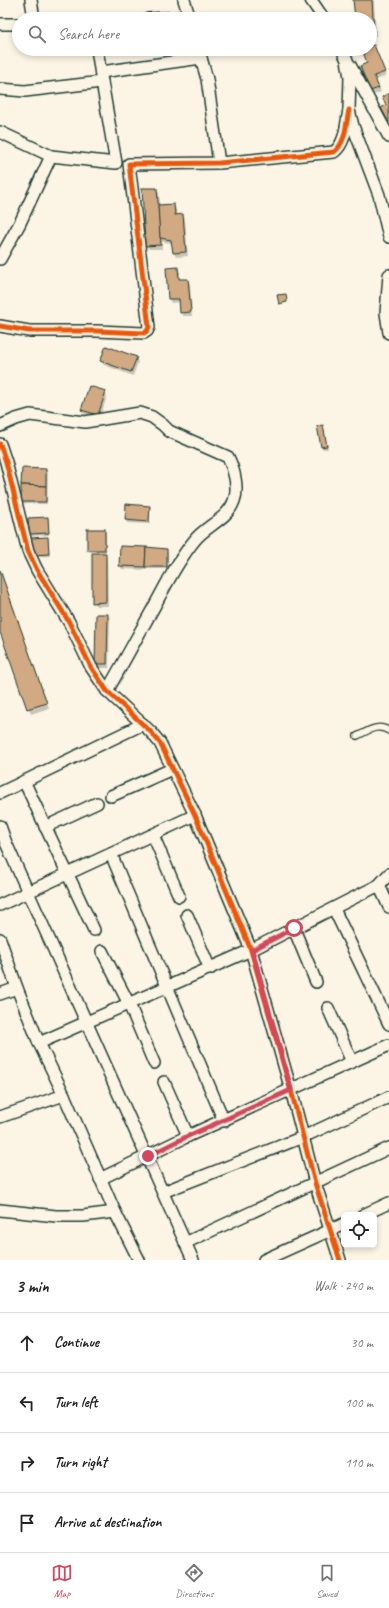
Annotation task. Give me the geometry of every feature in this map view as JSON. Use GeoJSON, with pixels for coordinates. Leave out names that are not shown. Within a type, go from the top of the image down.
{"type":"FeatureCollection","features":[{"type":"Feature","properties":{"kind":"street"},"geometry":{"type":"LineString","coordinates":[[31,0],[33,12]]}},
{"type":"Feature","properties":{"kind":"street"},"geometry":{"type":"LineString","coordinates":[[185,0],[188,12]]}},
{"type":"Feature","properties":{"kind":"street"},"geometry":{"type":"LineString","coordinates":[[311,0],[319,12]]}},
{"type":"Feature","properties":{"kind":"street"},"geometry":{"type":"LineString","coordinates":[[0,24],[12,24]]}},
{"type":"Feature","properties":{"kind":"street"},"geometry":{"type":"LineString","coordinates":[[98,56],[116,164]]}},
{"type":"Feature","properties":{"kind":"street"},"geometry":{"type":"LineString","coordinates":[[0,89],[25,91],[101,77],[188,56]]}},
{"type":"Feature","properties":{"kind":"street"},"geometry":{"type":"LineString","coordinates":[[201,56],[207,79],[220,163]]}},
{"type":"Feature","properties":{"kind":"street"},"geometry":{"type":"LineString","coordinates":[[345,56],[389,137]]}},
{"type":"Feature","properties":{"kind":"street"},"geometry":{"type":"LineString","coordinates":[[0,132],[51,156],[116,164],[220,163],[334,152],[339,148],[343,141],[349,110],[350,77],[347,60]]}},
{"type":"Feature","properties":{"kind":"street"},"geometry":{"type":"LineString","coordinates":[[349,110],[379,195],[389,237]]}},
{"type":"Feature","properties":{"kind":"street"},"geometry":{"type":"LineString","coordinates":[[0,259],[20,223],[51,156]]}},
{"type":"Feature","properties":{"kind":"street"},"geometry":{"type":"LineString","coordinates":[[0,326],[29,331],[56,332],[96,331],[140,334],[147,331],[149,327],[129,164]]}},
{"type":"Feature","properties":{"kind":"street"},"geometry":{"type":"LineString","coordinates":[[389,275],[386,313],[389,333]]}},
{"type":"Feature","properties":{"kind":"street"},"geometry":{"type":"LineString","coordinates":[[0,426],[30,415],[85,422],[140,413],[152,417],[163,425],[168,431],[228,457],[234,475],[236,492],[234,501],[228,513],[200,533],[173,570],[107,690]]}},
{"type":"Feature","properties":{"kind":"street"},"geometry":{"type":"LineString","coordinates":[[0,444],[6,462],[28,551],[37,570],[70,622],[91,667],[107,690],[143,724],[160,743],[195,815],[252,950],[315,1183],[340,1260]]}},
{"type":"Feature","properties":{"kind":"street"},"geometry":{"type":"LineString","coordinates":[[0,793],[143,724]]}},
{"type":"Feature","properties":{"kind":"street"},"geometry":{"type":"LineString","coordinates":[[111,796],[172,769]]}},
{"type":"Feature","properties":{"kind":"street"},"geometry":{"type":"LineString","coordinates":[[24,781],[94,930]]}},
{"type":"Feature","properties":{"kind":"street"},"geometry":{"type":"LineString","coordinates":[[45,827],[97,803]]}},
{"type":"Feature","properties":{"kind":"street"},"geometry":{"type":"LineString","coordinates":[[0,905],[68,875],[195,815]]}},
{"type":"Feature","properties":{"kind":"street"},"geometry":{"type":"LineString","coordinates":[[0,826],[193,1260]]}},
{"type":"Feature","properties":{"kind":"street"},"geometry":{"type":"LineString","coordinates":[[153,835],[179,896]]}},
{"type":"Feature","properties":{"kind":"street"},"geometry":{"type":"LineString","coordinates":[[111,854],[224,1121]]}},
{"type":"Feature","properties":{"kind":"street"},"geometry":{"type":"LineString","coordinates":[[39,1043],[252,950],[379,886],[389,874]]}},
{"type":"Feature","properties":{"kind":"street"},"geometry":{"type":"LineString","coordinates":[[379,886],[389,908]]}},
{"type":"Feature","properties":{"kind":"street"},"geometry":{"type":"LineString","coordinates":[[334,909],[389,1024]]}},
{"type":"Feature","properties":{"kind":"street"},"geometry":{"type":"LineString","coordinates":[[187,915],[210,969]]}},
{"type":"Feature","properties":{"kind":"street"},"geometry":{"type":"LineString","coordinates":[[294,928],[316,982]]}},
{"type":"Feature","properties":{"kind":"street"},"geometry":{"type":"LineString","coordinates":[[0,938],[17,988],[39,1043],[64,1095],[115,1212],[139,1260]]}},
{"type":"Feature","properties":{"kind":"street"},"geometry":{"type":"LineString","coordinates":[[102,951],[128,1004],[154,1063]]}},
{"type":"Feature","properties":{"kind":"street"},"geometry":{"type":"LineString","coordinates":[[0,994],[17,988]]}},
{"type":"Feature","properties":{"kind":"street"},"geometry":{"type":"LineString","coordinates":[[328,1008],[352,1062]]}},
{"type":"Feature","properties":{"kind":"street"},"geometry":{"type":"LineString","coordinates":[[100,1178],[188,1136],[389,1045]]}},
{"type":"Feature","properties":{"kind":"street"},"geometry":{"type":"LineString","coordinates":[[164,1082],[188,1136]]}},
{"type":"Feature","properties":{"kind":"street"},"geometry":{"type":"LineString","coordinates":[[0,1117],[64,1095]]}},
{"type":"Feature","properties":{"kind":"street"},"geometry":{"type":"LineString","coordinates":[[163,1192],[303,1137],[389,1097]]}},
{"type":"Feature","properties":{"kind":"street"},"geometry":{"type":"LineString","coordinates":[[185,1243],[389,1148]]}},
{"type":"Feature","properties":{"kind":"street"},"geometry":{"type":"LineString","coordinates":[[370,1212],[389,1203]]}},
{"type":"Feature","properties":{"kind":"street"},"geometry":{"type":"LineString","coordinates":[[0,1210],[56,1216],[83,1216],[115,1212]]}},
{"type":"Feature","properties":{"kind":"street"},"geometry":{"type":"LineString","coordinates":[[264,1260],[341,1225]]}},
{"type":"Feature","properties":{"kind":"lane"},"geometry":{"type":"LineString","coordinates":[[357,736],[380,727],[384,727],[389,731]]}},
{"type":"Feature","properties":{"kind":"building"},"geometry":{"type":"Polygon","coordinates":[[[353,0],[372,0],[373,12],[354,12],[353,0]]]}},
{"type":"Feature","properties":{"kind":"building"},"geometry":{"type":"Polygon","coordinates":[[[377,52],[385,72],[374,76],[379,88],[370,91],[360,66],[367,63],[364,56],[377,56],[377,52]]]}},
{"type":"Feature","properties":{"kind":"building"},"geometry":{"type":"Polygon","coordinates":[[[389,93],[389,123],[381,108],[386,105],[382,97],[389,93]]]}},
{"type":"Feature","properties":{"kind":"building"},"geometry":{"type":"Polygon","coordinates":[[[142,188],[157,188],[161,245],[145,246],[142,188]]]}},
{"type":"Feature","properties":{"kind":"building"},"geometry":{"type":"Polygon","coordinates":[[[174,204],[175,215],[183,214],[186,252],[173,253],[171,240],[160,238],[158,205],[174,204]]]}},
{"type":"Feature","properties":{"kind":"building"},"geometry":{"type":"Polygon","coordinates":[[[178,267],[179,279],[188,279],[191,312],[180,313],[179,299],[168,299],[166,268],[178,267]]]}},
{"type":"Feature","properties":{"kind":"building"},"geometry":{"type":"Polygon","coordinates":[[[286,294],[287,302],[279,304],[277,295],[286,294]]]}},
{"type":"Feature","properties":{"kind":"building"},"geometry":{"type":"Polygon","coordinates":[[[106,346],[137,357],[131,372],[100,361],[106,346]]]}},
{"type":"Feature","properties":{"kind":"building"},"geometry":{"type":"Polygon","coordinates":[[[89,386],[106,391],[98,415],[81,410],[89,386]]]}},
{"type":"Feature","properties":{"kind":"building"},"geometry":{"type":"Polygon","coordinates":[[[323,425],[327,446],[321,447],[317,426],[323,425]]]}},
{"type":"Feature","properties":{"kind":"building"},"geometry":{"type":"Polygon","coordinates":[[[22,468],[46,469],[46,486],[21,485],[22,468]]]}},
{"type":"Feature","properties":{"kind":"building"},"geometry":{"type":"Polygon","coordinates":[[[21,485],[46,486],[46,502],[21,502],[21,485]]]}},
{"type":"Feature","properties":{"kind":"building"},"geometry":{"type":"Polygon","coordinates":[[[126,504],[150,506],[149,522],[125,520],[126,504]]]}},
{"type":"Feature","properties":{"kind":"building"},"geometry":{"type":"Polygon","coordinates":[[[48,517],[49,533],[29,534],[28,518],[48,517]]]}},
{"type":"Feature","properties":{"kind":"building"},"geometry":{"type":"Polygon","coordinates":[[[87,529],[105,529],[105,550],[87,550],[87,529]]]}},
{"type":"Feature","properties":{"kind":"building"},"geometry":{"type":"Polygon","coordinates":[[[48,537],[49,554],[32,555],[31,538],[48,537]]]}},
{"type":"Feature","properties":{"kind":"building"},"geometry":{"type":"Polygon","coordinates":[[[120,546],[146,547],[145,567],[119,566],[120,546]]]}},
{"type":"Feature","properties":{"kind":"building"},"geometry":{"type":"Polygon","coordinates":[[[146,547],[167,549],[167,567],[145,567],[146,547]]]}},
{"type":"Feature","properties":{"kind":"building"},"geometry":{"type":"Polygon","coordinates":[[[92,553],[106,553],[106,602],[92,603],[92,553]]]}},
{"type":"Feature","properties":{"kind":"building"},"geometry":{"type":"Polygon","coordinates":[[[0,570],[47,703],[27,709],[0,632],[0,570]]]}},
{"type":"Feature","properties":{"kind":"building"},"geometry":{"type":"Polygon","coordinates":[[[96,614],[108,614],[107,664],[95,664],[96,614]]]}},
{"type":"Feature","properties":{"kind":"cycle path"},"geometry":{"type":"LineString","coordinates":[[0,326],[29,331],[144,333],[149,327],[129,164],[219,163],[334,152],[341,144],[349,110]]}},
{"type":"Feature","properties":{"kind":"cycle path"},"geometry":{"type":"LineString","coordinates":[[0,444],[6,462],[28,551],[37,570],[69,622],[91,667],[107,691],[151,732],[160,743],[195,815],[251,950],[291,1090],[315,1183],[340,1260]]}},
{"type":"Feature","properties":{"kind":"route"},"geometry":{"type":"LineString","coordinates":[[148,1156],[188,1136],[291,1090],[252,950],[294,928]]}}]}
